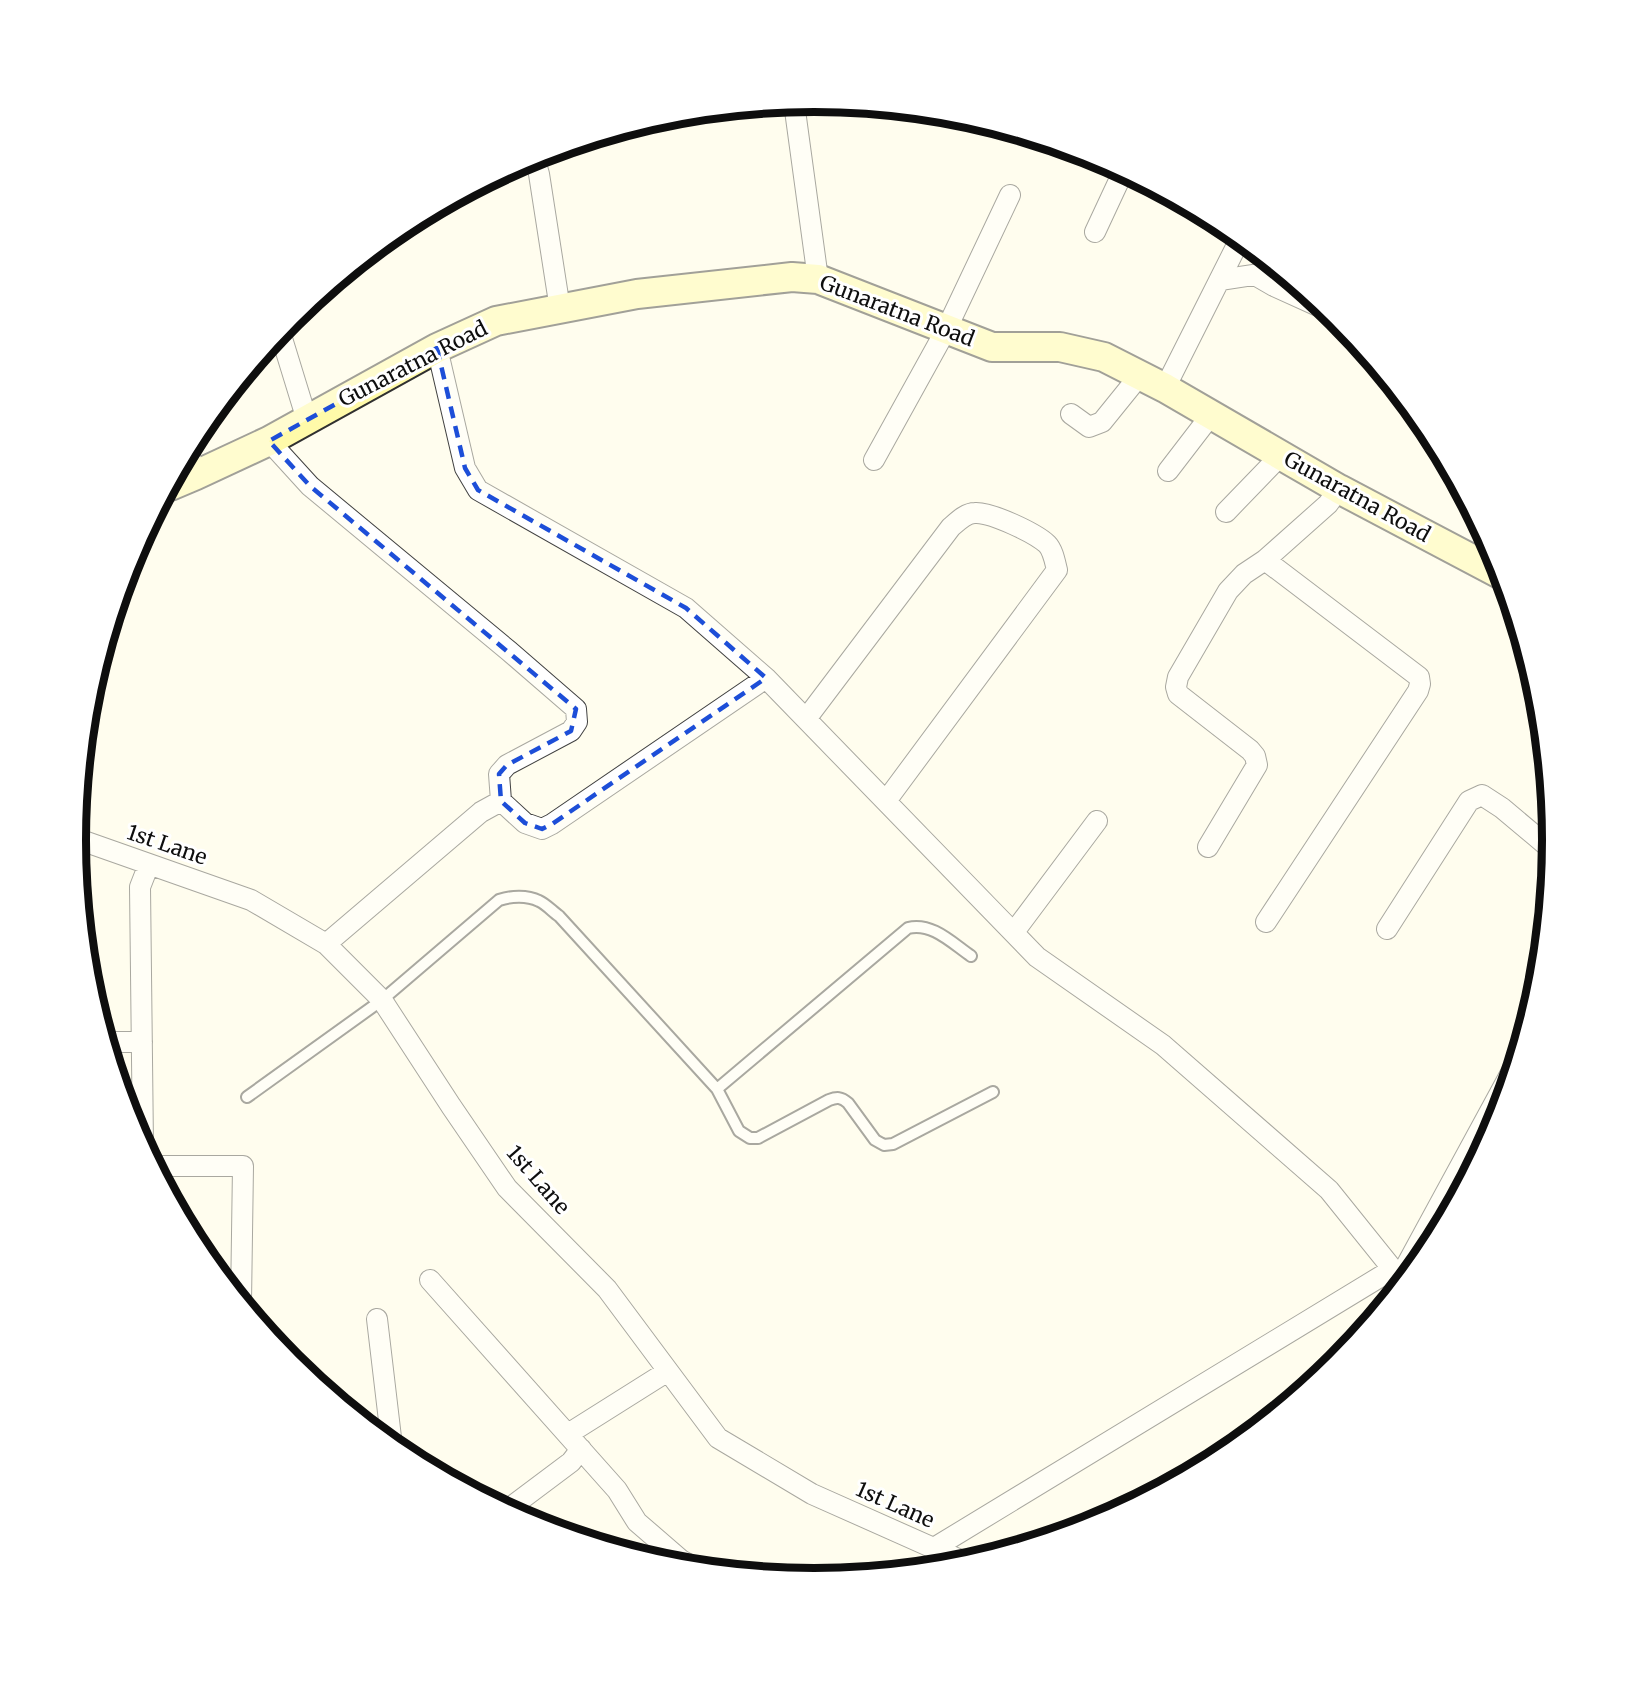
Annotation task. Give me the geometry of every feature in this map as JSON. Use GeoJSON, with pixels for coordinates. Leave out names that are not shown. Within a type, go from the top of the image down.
{"type":"FeatureCollection","features":[{"type":"Feature","properties":{"kind":"street"},"geometry":{"type":"LineString","coordinates":[[795,113],[818,279]]}},
{"type":"Feature","properties":{"kind":"street"},"geometry":{"type":"LineString","coordinates":[[537,166],[560,309]]}},
{"type":"Feature","properties":{"kind":"street"},"geometry":{"type":"LineString","coordinates":[[1095,232],[1120,179]]}},
{"type":"Feature","properties":{"kind":"street"},"geometry":{"type":"LineString","coordinates":[[874,459],[947,328],[1010,195]]}},
{"type":"Feature","properties":{"kind":"street"},"geometry":{"type":"LineString","coordinates":[[1165,388],[1236,247]]}},
{"type":"Feature","properties":{"kind":"street"},"geometry":{"type":"LineString","coordinates":[[1220,280],[1269,273]]}},
{"type":"Feature","properties":{"kind":"street"},"geometry":{"type":"LineString","coordinates":[[1255,275],[1299,297]]}},
{"type":"Feature","properties":{"kind":"street","name":"Gunaratna Road"},"geometry":{"type":"LineString","coordinates":[[192,463],[269,441],[437,348],[496,321],[637,294],[792,277],[818,279],[992,347],[1060,347],[1104,357],[1165,388],[1339,489],[1489,568]]}},
{"type":"Feature","properties":{"kind":"street"},"geometry":{"type":"LineString","coordinates":[[283,342],[307,420]]}},
{"type":"Feature","properties":{"kind":"street"},"geometry":{"type":"LineString","coordinates":[[437,348],[465,468],[478,490],[686,608],[766,678],[1038,957],[1163,1045],[1329,1190],[1398,1275]]}},
{"type":"Feature","properties":{"kind":"street"},"geometry":{"type":"LineString","coordinates":[[1071,414],[1089,427],[1102,422],[1140,375]]}},
{"type":"Feature","properties":{"kind":"street"},"geometry":{"type":"LineString","coordinates":[[1168,471],[1211,415]]}},
{"type":"Feature","properties":{"kind":"street"},"geometry":{"type":"LineString","coordinates":[[269,441],[310,486],[576,709],[577,722],[571,731],[507,765],[499,774],[501,801],[525,823],[542,829],[552,824],[766,678]]}},
{"type":"Feature","properties":{"kind":"street"},"geometry":{"type":"LineString","coordinates":[[1226,512],[1281,455]]}},
{"type":"Feature","properties":{"kind":"street"},"geometry":{"type":"LineString","coordinates":[[1208,847],[1257,765],[1256,756],[1179,694],[1176,687],[1178,677],[1228,591],[1244,574],[1265,560],[1328,504],[1339,489]]}},
{"type":"Feature","properties":{"kind":"street"},"geometry":{"type":"LineString","coordinates":[[806,719],[951,527],[962,518],[974,513],[1006,520],[1048,545],[1057,570],[886,801]]}},
{"type":"Feature","properties":{"kind":"street"},"geometry":{"type":"LineString","coordinates":[[1265,560],[1419,677],[1420,684],[1418,691],[1266,922]]}},
{"type":"Feature","properties":{"kind":"street"},"geometry":{"type":"LineString","coordinates":[[1387,929],[1469,801],[1482,795],[1502,808],[1542,842]]}},
{"type":"Feature","properties":{"kind":"street"},"geometry":{"type":"LineString","coordinates":[[326,944],[481,812],[501,801]]}},
{"type":"Feature","properties":{"kind":"street"},"geometry":{"type":"LineString","coordinates":[[1014,932],[1097,821]]}},
{"type":"Feature","properties":{"kind":"street","name":"1st Lane"},"geometry":{"type":"LineString","coordinates":[[86,842],[251,900],[326,944],[382,1000],[507,1188],[606,1289],[718,1438],[812,1494],[951,1556]]}},
{"type":"Feature","properties":{"kind":"street"},"geometry":{"type":"LineString","coordinates":[[143,1123],[140,887],[149,864]]}},
{"type":"Feature","properties":{"kind":"street"},"geometry":{"type":"LineString","coordinates":[[114,1042],[142,1042]]}},
{"type":"Feature","properties":{"kind":"street"},"geometry":{"type":"LineString","coordinates":[[163,1166],[243,1166],[241,1290]]}},
{"type":"Feature","properties":{"kind":"street"},"geometry":{"type":"LineString","coordinates":[[1407,1263],[1456,1184]]}},
{"type":"Feature","properties":{"kind":"street"},"geometry":{"type":"LineString","coordinates":[[934,1548],[1397,1277]]}},
{"type":"Feature","properties":{"kind":"street"},"geometry":{"type":"LineString","coordinates":[[430,1280],[617,1490],[637,1522],[676,1556]]}},
{"type":"Feature","properties":{"kind":"street"},"geometry":{"type":"LineString","coordinates":[[377,1319],[390,1432]]}},
{"type":"Feature","properties":{"kind":"street"},"geometry":{"type":"LineString","coordinates":[[568,1434],[668,1371]]}},
{"type":"Feature","properties":{"kind":"street"},"geometry":{"type":"LineString","coordinates":[[514,1504],[571,1462],[581,1449]]}},
{"type":"Feature","properties":{"kind":"lane"},"geometry":{"type":"LineString","coordinates":[[247,1097],[382,1000],[499,900],[508,897],[538,900],[559,916],[717,1089],[739,1131],[750,1138],[758,1138],[837,1097],[848,1103],[875,1140],[884,1145],[893,1144],[993,1092]]}},
{"type":"Feature","properties":{"kind":"lane"},"geometry":{"type":"LineString","coordinates":[[717,1089],[908,928],[916,926],[936,931],[971,956]]}},
{"type":"Feature","properties":{"kind":"highlighted area"},"geometry":{"type":"Polygon","coordinates":[[[437,348],[465,468],[478,490],[686,608],[766,678],[552,824],[542,829],[525,823],[501,801],[499,774],[507,765],[571,731],[576,709],[310,486],[269,441],[437,348]]]}}]}
